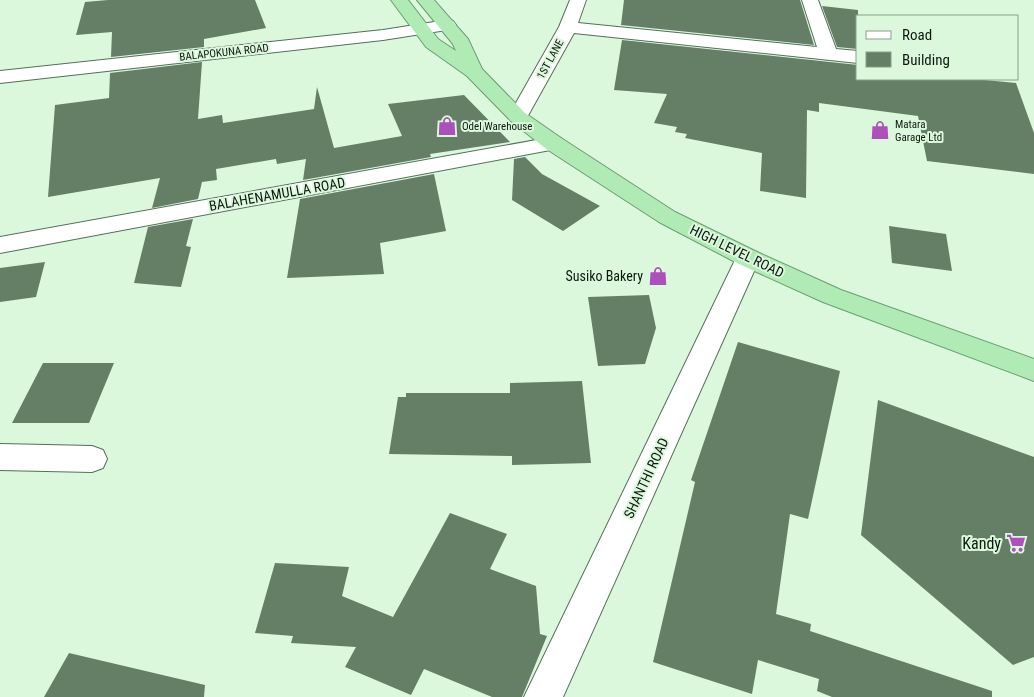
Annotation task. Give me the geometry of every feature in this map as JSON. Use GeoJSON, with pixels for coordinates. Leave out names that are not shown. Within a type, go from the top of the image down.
{"type":"FeatureCollection","features":[{"type":"Feature","properties":{"kind":"highway","name":"HIGH LEVEL ROAD"},"geometry":{"type":"LineString","coordinates":[[399,0],[432,44],[474,72],[518,117],[553,143],[667,217],[748,258],[832,296],[1034,370]]}},
{"type":"Feature","properties":{"kind":"highway","name":"HIGH LEVEL ROAD"},"geometry":{"type":"LineString","coordinates":[[425,0],[462,44],[474,72]]}},
{"type":"Feature","properties":{"kind":"street","name":"1ST LANE"},"geometry":{"type":"LineString","coordinates":[[518,117],[568,27],[578,0]]}},
{"type":"Feature","properties":{"kind":"street"},"geometry":{"type":"LineString","coordinates":[[810,0],[828,54]]}},
{"type":"Feature","properties":{"kind":"street","name":"BALAPOKUNA ROAD"},"geometry":{"type":"LineString","coordinates":[[0,77],[447,25]]}},
{"type":"Feature","properties":{"kind":"street"},"geometry":{"type":"LineString","coordinates":[[568,27],[856,57]]}},
{"type":"Feature","properties":{"kind":"street","name":"BALAHENAMULLA ROAD"},"geometry":{"type":"LineString","coordinates":[[0,245],[553,143]]}},
{"type":"Feature","properties":{"kind":"street","name":"SHANTHI ROAD"},"geometry":{"type":"LineString","coordinates":[[542,697],[748,258]]}},
{"type":"Feature","properties":{"kind":"street"},"geometry":{"type":"LineString","coordinates":[[0,457],[92,459]]}},
{"type":"Feature","properties":{"kind":"building"},"geometry":{"type":"Polygon","coordinates":[[[108,0],[255,0],[266,28],[204,39],[204,47],[111,57],[112,32],[76,35],[85,2],[108,0]]]}},
{"type":"Feature","properties":{"kind":"building"},"geometry":{"type":"Polygon","coordinates":[[[624,0],[800,0],[814,45],[621,25],[624,0]]]}},
{"type":"Feature","properties":{"kind":"building"},"geometry":{"type":"Polygon","coordinates":[[[822,6],[858,10],[858,15],[856,15],[856,49],[837,47],[822,6]]]}},
{"type":"Feature","properties":{"kind":"building"},"geometry":{"type":"Polygon","coordinates":[[[622,40],[856,65],[856,80],[984,80],[1016,83],[1034,133],[1034,174],[927,161],[918,116],[819,103],[819,112],[807,110],[806,198],[760,191],[762,153],[685,138],[687,134],[675,132],[677,127],[654,123],[667,94],[614,90],[622,40]]]}},
{"type":"Feature","properties":{"kind":"building"},"geometry":{"type":"Polygon","coordinates":[[[202,62],[198,119],[222,115],[223,123],[314,109],[317,87],[334,148],[402,136],[388,104],[464,95],[510,142],[430,154],[431,157],[303,180],[306,159],[277,164],[276,159],[216,169],[217,180],[202,182],[198,199],[152,208],[160,178],[48,197],[55,105],[109,98],[110,73],[202,62]]]}},
{"type":"Feature","properties":{"kind":"building"},"geometry":{"type":"Polygon","coordinates":[[[525,157],[542,174],[600,206],[563,231],[512,200],[514,159],[525,157]]]}},
{"type":"Feature","properties":{"kind":"building"},"geometry":{"type":"Polygon","coordinates":[[[434,174],[446,231],[380,243],[384,274],[287,278],[300,199],[434,174]]]}},
{"type":"Feature","properties":{"kind":"building"},"geometry":{"type":"Polygon","coordinates":[[[193,219],[186,246],[191,247],[181,287],[134,283],[148,227],[193,219]]]}},
{"type":"Feature","properties":{"kind":"building"},"geometry":{"type":"Polygon","coordinates":[[[889,226],[946,234],[952,271],[892,263],[889,226]]]}},
{"type":"Feature","properties":{"kind":"building"},"geometry":{"type":"Polygon","coordinates":[[[45,262],[36,297],[0,302],[0,268],[45,262]]]}},
{"type":"Feature","properties":{"kind":"building"},"geometry":{"type":"Polygon","coordinates":[[[649,295],[656,328],[645,364],[598,366],[588,297],[649,295]]]}},
{"type":"Feature","properties":{"kind":"building"},"geometry":{"type":"Polygon","coordinates":[[[738,342],[840,371],[808,519],[790,514],[776,614],[811,624],[810,631],[992,691],[992,697],[832,697],[817,691],[819,679],[758,660],[752,694],[653,662],[695,482],[691,480],[738,342]]]}},
{"type":"Feature","properties":{"kind":"building"},"geometry":{"type":"Polygon","coordinates":[[[43,363],[114,363],[89,423],[12,423],[43,363]]]}},
{"type":"Feature","properties":{"kind":"building"},"geometry":{"type":"Polygon","coordinates":[[[582,381],[591,463],[512,465],[512,456],[389,454],[398,397],[406,397],[406,393],[510,393],[510,383],[582,381]]]}},
{"type":"Feature","properties":{"kind":"building"},"geometry":{"type":"Polygon","coordinates":[[[878,400],[1034,457],[1034,657],[1013,665],[861,535],[878,400]]]}},
{"type":"Feature","properties":{"kind":"building"},"geometry":{"type":"Polygon","coordinates":[[[450,513],[507,534],[490,569],[536,586],[540,634],[547,636],[522,697],[492,697],[424,669],[411,695],[345,667],[356,647],[291,643],[293,636],[255,633],[275,563],[349,567],[342,596],[393,617],[450,513]]]}},
{"type":"Feature","properties":{"kind":"building"},"geometry":{"type":"Polygon","coordinates":[[[69,653],[205,685],[204,697],[44,697],[69,653]]]}},
{"type":"Feature","properties":{"kind":"place","name":"Odel Warehouse"},"geometry":{"type":"Point","coordinates":[447,126]}},
{"type":"Feature","properties":{"kind":"place","name":"Matara Garage Ltd"},"geometry":{"type":"Point","coordinates":[880,130]}},
{"type":"Feature","properties":{"kind":"place","name":"Susiko Bakery"},"geometry":{"type":"Point","coordinates":[658,276]}},
{"type":"Feature","properties":{"kind":"place","name":"Kandy"},"geometry":{"type":"Point","coordinates":[1016,543]}}]}
